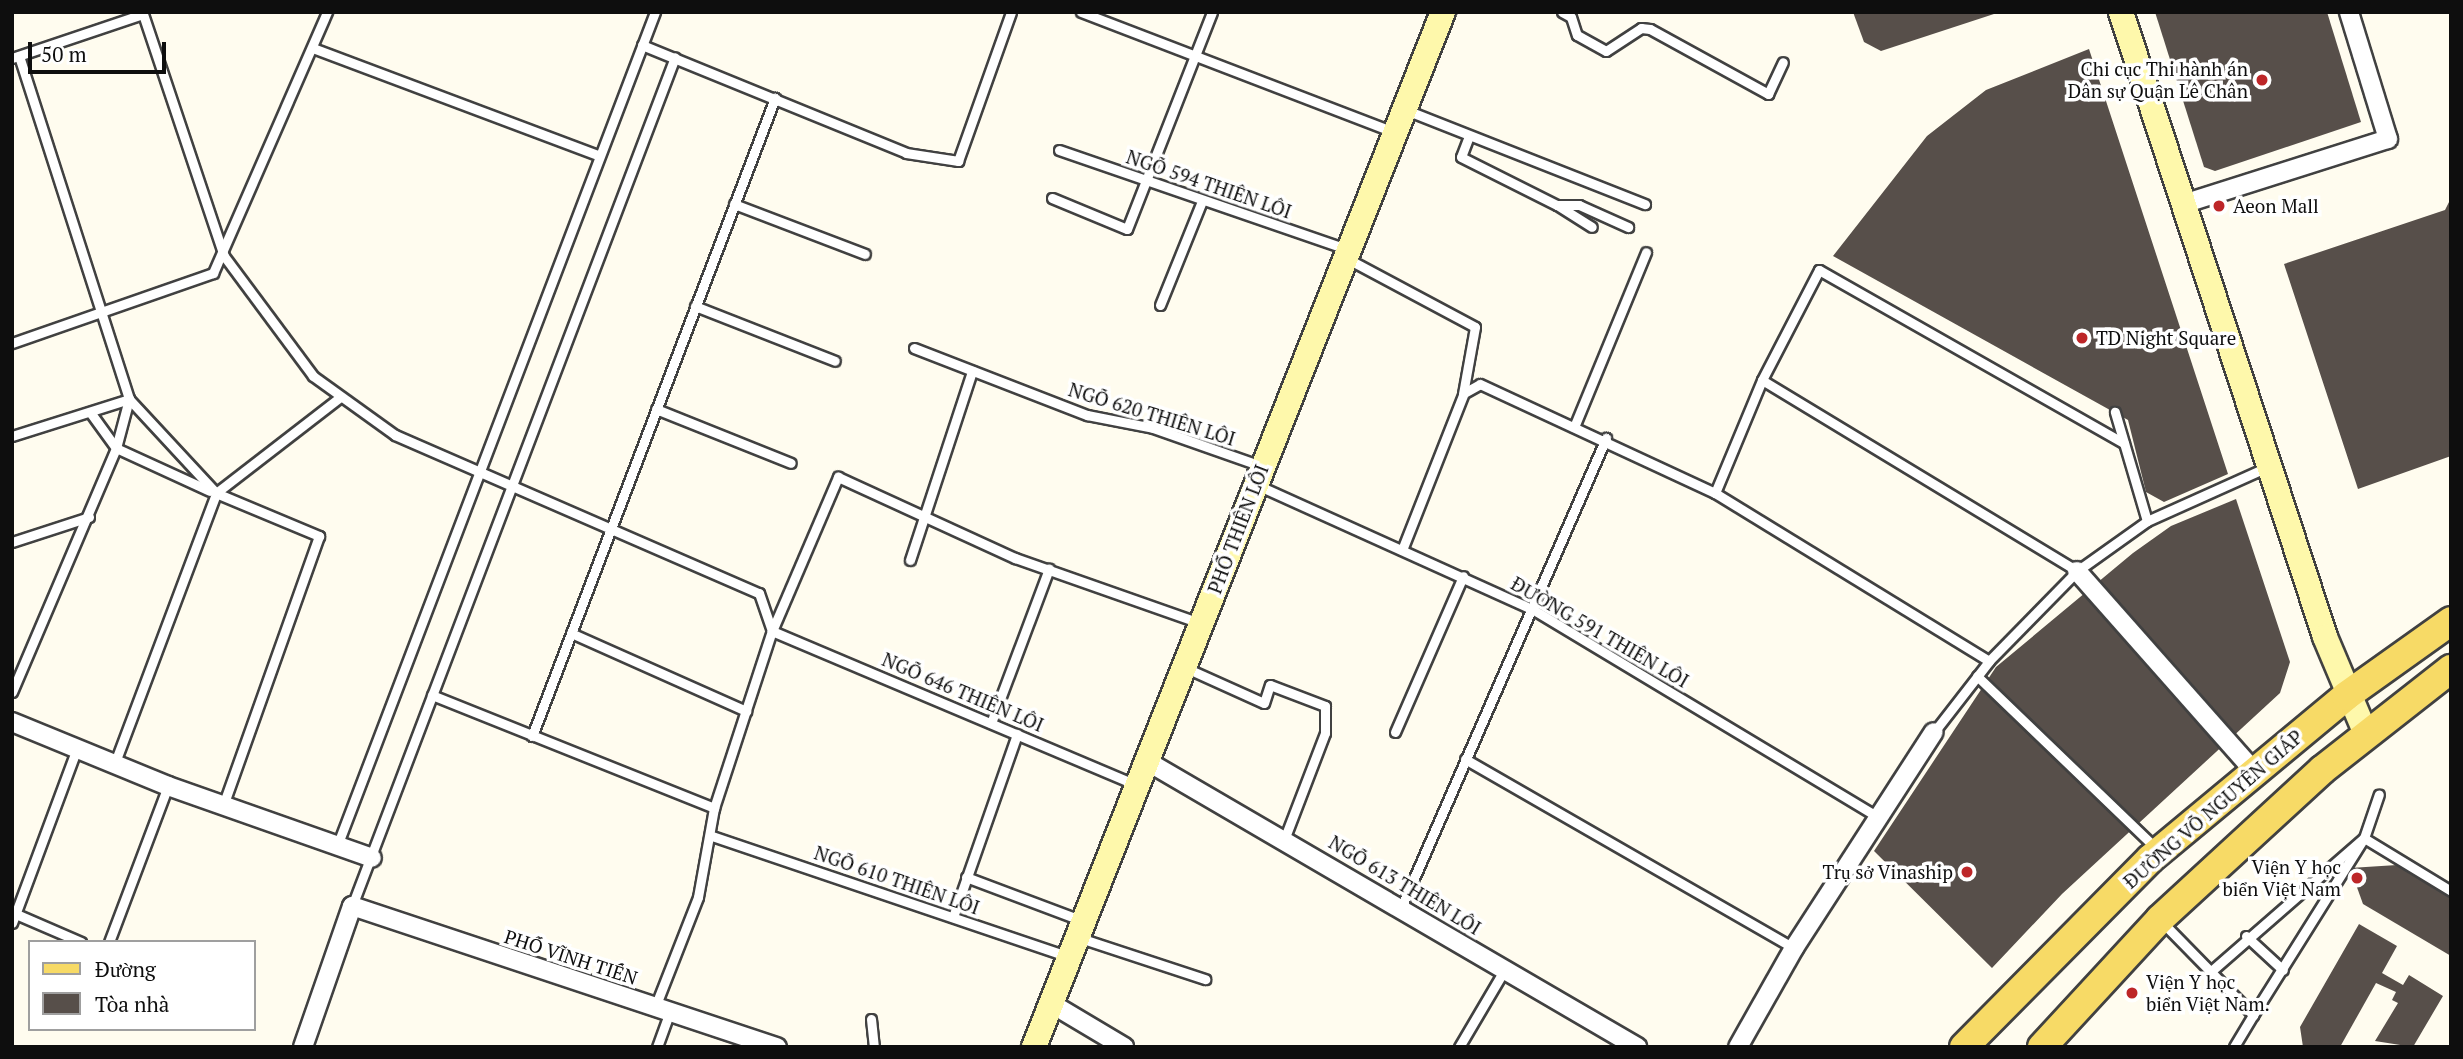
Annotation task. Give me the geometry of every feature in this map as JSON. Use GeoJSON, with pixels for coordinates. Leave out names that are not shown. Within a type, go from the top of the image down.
{"type":"FeatureCollection","features":[{"type":"Feature","properties":{"kind":"main road","name":"PHỐ THIÊN LÔI"},"geometry":{"type":"LineString","coordinates":[[1034,1047],[1150,763],[1201,623],[1443,12]]}},
{"type":"Feature","properties":{"kind":"main road"},"geometry":{"type":"LineString","coordinates":[[2121,12],[2267,467],[2346,696],[2366,734]]}},
{"type":"Feature","properties":{"kind":"main road","name":"ĐƯỜNG VÕ NGUYÊN GIÁP"},"geometry":{"type":"LineString","coordinates":[[1964,1047],[2160,851],[2346,696],[2451,621]]}},
{"type":"Feature","properties":{"kind":"main road"},"geometry":{"type":"LineString","coordinates":[[2042,1047],[2160,919],[2366,734],[2451,670]]}},
{"type":"Feature","properties":{"kind":"street"},"geometry":{"type":"LineString","coordinates":[[2183,204],[2388,139],[2349,12]]}},
{"type":"Feature","properties":{"kind":"street"},"geometry":{"type":"LineString","coordinates":[[2077,570],[2255,772]]}},
{"type":"Feature","properties":{"kind":"street"},"geometry":{"type":"LineString","coordinates":[[12,722],[76,751],[168,786],[372,858]]}},
{"type":"Feature","properties":{"kind":"street"},"geometry":{"type":"LineString","coordinates":[[1738,1047],[1794,947],[1876,816],[1934,732]]}},
{"type":"Feature","properties":{"kind":"street","name":"NGÕ 613 THIÊN LÔI"},"geometry":{"type":"LineString","coordinates":[[1150,763],[1286,837],[1637,1047]]}},
{"type":"Feature","properties":{"kind":"street"},"geometry":{"type":"LineString","coordinates":[[303,1047],[352,906]]}},
{"type":"Feature","properties":{"kind":"street","name":"PHỐ VĨNH TIẾN"},"geometry":{"type":"LineString","coordinates":[[352,906],[777,1047]]}},
{"type":"Feature","properties":{"kind":"street"},"geometry":{"type":"LineString","coordinates":[[1052,1004],[1125,1047]]}},
{"type":"Feature","properties":{"kind":"lane"},"geometry":{"type":"LineString","coordinates":[[12,343],[193,284],[213,273],[224,256],[327,12]]}},
{"type":"Feature","properties":{"kind":"lane"},"geometry":{"type":"LineString","coordinates":[[337,846],[475,474],[597,155],[655,12]]}},
{"type":"Feature","properties":{"kind":"lane"},"geometry":{"type":"LineString","coordinates":[[642,45],[906,153],[958,161],[1011,12]]}},
{"type":"Feature","properties":{"kind":"lane"},"geometry":{"type":"LineString","coordinates":[[1081,12],[1394,132]]}},
{"type":"Feature","properties":{"kind":"lane"},"geometry":{"type":"LineString","coordinates":[[1052,198],[1126,229],[1147,182],[1212,12]]}},
{"type":"Feature","properties":{"kind":"lane"},"geometry":{"type":"LineString","coordinates":[[1562,12],[1573,15],[1577,35],[1606,51],[1641,28],[1650,29],[1768,94],[1783,62]]}},
{"type":"Feature","properties":{"kind":"lane"},"geometry":{"type":"LineString","coordinates":[[216,493],[129,399],[15,57],[144,15],[224,256],[264,316],[339,398],[395,435],[475,474],[611,528],[759,593],[772,631]]}},
{"type":"Feature","properties":{"kind":"lane"},"geometry":{"type":"LineString","coordinates":[[313,48],[597,155]]}},
{"type":"Feature","properties":{"kind":"lane"},"geometry":{"type":"LineString","coordinates":[[352,906],[675,57]]}},
{"type":"Feature","properties":{"kind":"lane"},"geometry":{"type":"LineString","coordinates":[[532,736],[775,98]]}},
{"type":"Feature","properties":{"kind":"lane"},"geometry":{"type":"LineString","coordinates":[[1406,110],[1645,204]]}},
{"type":"Feature","properties":{"kind":"lane"},"geometry":{"type":"LineString","coordinates":[[1469,136],[1461,158],[1557,205],[1592,227]]}},
{"type":"Feature","properties":{"kind":"lane","name":"NGÕ 594 THIÊN LÔI"},"geometry":{"type":"LineString","coordinates":[[1059,150],[1346,253],[1475,327],[1462,398]]}},
{"type":"Feature","properties":{"kind":"lane"},"geometry":{"type":"LineString","coordinates":[[1160,305],[1202,201]]}},
{"type":"Feature","properties":{"kind":"lane"},"geometry":{"type":"LineString","coordinates":[[734,204],[866,254]]}},
{"type":"Feature","properties":{"kind":"lane"},"geometry":{"type":"LineString","coordinates":[[1557,205],[1578,205],[1628,227]]}},
{"type":"Feature","properties":{"kind":"lane"},"geometry":{"type":"LineString","coordinates":[[1574,428],[1646,252]]}},
{"type":"Feature","properties":{"kind":"lane"},"geometry":{"type":"LineString","coordinates":[[1716,493],[1762,380],[1819,270],[2124,443]]}},
{"type":"Feature","properties":{"kind":"lane"},"geometry":{"type":"LineString","coordinates":[[695,306],[835,361]]}},
{"type":"Feature","properties":{"kind":"lane","name":"NGÕ 620 THIÊN LÔI"},"geometry":{"type":"LineString","coordinates":[[914,348],[1087,415],[1153,428],[1259,475]]}},
{"type":"Feature","properties":{"kind":"lane"},"geometry":{"type":"LineString","coordinates":[[910,560],[972,370]]}},
{"type":"Feature","properties":{"kind":"lane"},"geometry":{"type":"LineString","coordinates":[[1762,380],[2077,570]]}},
{"type":"Feature","properties":{"kind":"lane"},"geometry":{"type":"LineString","coordinates":[[1402,550],[1462,398],[1480,384],[1574,428],[1606,438],[1716,493],[1989,661]]}},
{"type":"Feature","properties":{"kind":"lane"},"geometry":{"type":"LineString","coordinates":[[113,765],[216,493],[339,398]]}},
{"type":"Feature","properties":{"kind":"lane"},"geometry":{"type":"LineString","coordinates":[[12,436],[129,399]]}},
{"type":"Feature","properties":{"kind":"lane"},"geometry":{"type":"LineString","coordinates":[[12,692],[89,517],[116,448],[129,399]]}},
{"type":"Feature","properties":{"kind":"lane"},"geometry":{"type":"LineString","coordinates":[[656,409],[792,463]]}},
{"type":"Feature","properties":{"kind":"lane"},"geometry":{"type":"LineString","coordinates":[[90,412],[116,448],[319,536],[223,806]]}},
{"type":"Feature","properties":{"kind":"lane"},"geometry":{"type":"LineString","coordinates":[[2115,412],[2147,521]]}},
{"type":"Feature","properties":{"kind":"lane"},"geometry":{"type":"LineString","coordinates":[[1401,908],[1606,438]]}},
{"type":"Feature","properties":{"kind":"lane"},"geometry":{"type":"LineString","coordinates":[[1934,732],[1989,661],[2077,570],[2147,521],[2267,467]]}},
{"type":"Feature","properties":{"kind":"lane","name":"ĐƯỜNG 591 THIÊN LÔI"},"geometry":{"type":"LineString","coordinates":[[1259,475],[1402,550],[1532,609],[1876,816]]}},
{"type":"Feature","properties":{"kind":"lane"},"geometry":{"type":"LineString","coordinates":[[657,1047],[663,1009],[698,897],[712,836],[714,808],[772,631],[838,477],[1049,569],[1201,623]]}},
{"type":"Feature","properties":{"kind":"lane"},"geometry":{"type":"LineString","coordinates":[[12,542],[89,517]]}},
{"type":"Feature","properties":{"kind":"lane"},"geometry":{"type":"LineString","coordinates":[[991,723],[1049,569]]}},
{"type":"Feature","properties":{"kind":"lane"},"geometry":{"type":"LineString","coordinates":[[1395,732],[1463,576]]}},
{"type":"Feature","properties":{"kind":"lane","name":"NGÕ 646 THIÊN LÔI"},"geometry":{"type":"LineString","coordinates":[[772,631],[1140,786]]}},
{"type":"Feature","properties":{"kind":"lane"},"geometry":{"type":"LineString","coordinates":[[571,633],[746,711]]}},
{"type":"Feature","properties":{"kind":"lane"},"geometry":{"type":"LineString","coordinates":[[1184,668],[1264,703],[1270,685],[1325,706],[1325,733],[1286,837]]}},
{"type":"Feature","properties":{"kind":"lane"},"geometry":{"type":"LineString","coordinates":[[1977,676],[2160,851]]}},
{"type":"Feature","properties":{"kind":"lane"},"geometry":{"type":"LineString","coordinates":[[432,695],[714,808]]}},
{"type":"Feature","properties":{"kind":"lane"},"geometry":{"type":"LineString","coordinates":[[953,917],[1017,734]]}},
{"type":"Feature","properties":{"kind":"lane"},"geometry":{"type":"LineString","coordinates":[[75,940],[14,918],[76,751]]}},
{"type":"Feature","properties":{"kind":"lane"},"geometry":{"type":"LineString","coordinates":[[1465,759],[1794,947]]}},
{"type":"Feature","properties":{"kind":"lane"},"geometry":{"type":"LineString","coordinates":[[110,940],[168,786]]}},
{"type":"Feature","properties":{"kind":"lane"},"geometry":{"type":"LineString","coordinates":[[2235,1047],[2364,838],[2379,794]]}},
{"type":"Feature","properties":{"kind":"lane","name":"NGÕ 610 THIÊN LÔI"},"geometry":{"type":"LineString","coordinates":[[712,836],[953,917],[1078,939]]}},
{"type":"Feature","properties":{"kind":"lane"},"geometry":{"type":"LineString","coordinates":[[2209,973],[2246,936],[2364,838]]}},
{"type":"Feature","properties":{"kind":"lane"},"geometry":{"type":"LineString","coordinates":[[2364,838],[2451,891]]}},
{"type":"Feature","properties":{"kind":"lane"},"geometry":{"type":"LineString","coordinates":[[966,877],[1078,939],[1205,979]]}},
{"type":"Feature","properties":{"kind":"lane"},"geometry":{"type":"LineString","coordinates":[[2160,919],[2209,973],[2253,1015]]}},
{"type":"Feature","properties":{"kind":"lane"},"geometry":{"type":"LineString","coordinates":[[2246,936],[2283,970]]}},
{"type":"Feature","properties":{"kind":"lane"},"geometry":{"type":"LineString","coordinates":[[1459,1047],[1505,969]]}},
{"type":"Feature","properties":{"kind":"lane"},"geometry":{"type":"LineString","coordinates":[[871,1019],[874,1047]]}},
{"type":"Feature","properties":{"kind":"building"},"geometry":{"type":"Polygon","coordinates":[[[1853,12],[1997,13],[1881,51],[1864,42],[1853,12]]]}},
{"type":"Feature","properties":{"kind":"building","name":"Chi cục Thi hành án Dân sự Quận Lê Chân"},"geometry":{"type":"Polygon","coordinates":[[[2155,12],[2327,12],[2361,122],[2215,171],[2204,167],[2155,12]]]}},
{"type":"Feature","properties":{"kind":"building","name":"TD Night Square"},"geometry":{"type":"Polygon","coordinates":[[[2089,49],[2228,474],[2164,502],[2146,492],[2128,420],[1833,256],[1927,136],[1986,90],[2089,49]]]}},
{"type":"Feature","properties":{"kind":"building"},"geometry":{"type":"Polygon","coordinates":[[[2451,198],[2451,456],[2358,489],[2284,264],[2445,210],[2451,198]]]}},
{"type":"Feature","properties":{"kind":"building"},"geometry":{"type":"Polygon","coordinates":[[[2236,499],[2290,662],[2280,693],[2062,894],[1992,968],[1874,851],[1996,667],[2133,553],[2171,526],[2236,499]]]}},
{"type":"Feature","properties":{"kind":"building"},"geometry":{"type":"Polygon","coordinates":[[[2397,865],[2451,897],[2451,956],[2363,904],[2350,868],[2397,865]]]}},
{"type":"Feature","properties":{"kind":"building"},"geometry":{"type":"Polygon","coordinates":[[[2359,924],[2397,946],[2382,973],[2403,985],[2409,975],[2443,996],[2413,1047],[2375,1041],[2398,1003],[2392,1000],[2396,992],[2376,983],[2340,1047],[2303,1047],[2300,1027],[2359,924]]]}},
{"type":"Feature","properties":{"kind":"place","name":"Chi cục Thi hành án Dân sự Quận Lê Chân"},"geometry":{"type":"Point","coordinates":[2262,80]}},
{"type":"Feature","properties":{"kind":"place","name":"Aeon Mall"},"geometry":{"type":"Point","coordinates":[2219,206]}},
{"type":"Feature","properties":{"kind":"place","name":"TD Night Square"},"geometry":{"type":"Point","coordinates":[2082,338]}},
{"type":"Feature","properties":{"kind":"place","name":"Trụ sở Vinaship"},"geometry":{"type":"Point","coordinates":[1967,872]}},
{"type":"Feature","properties":{"kind":"place","name":"Viện Y học biển Việt Nam"},"geometry":{"type":"Point","coordinates":[2357,878]}},
{"type":"Feature","properties":{"kind":"place","name":"Viện Y học biển Việt Nam."},"geometry":{"type":"Point","coordinates":[2132,993]}}]}
